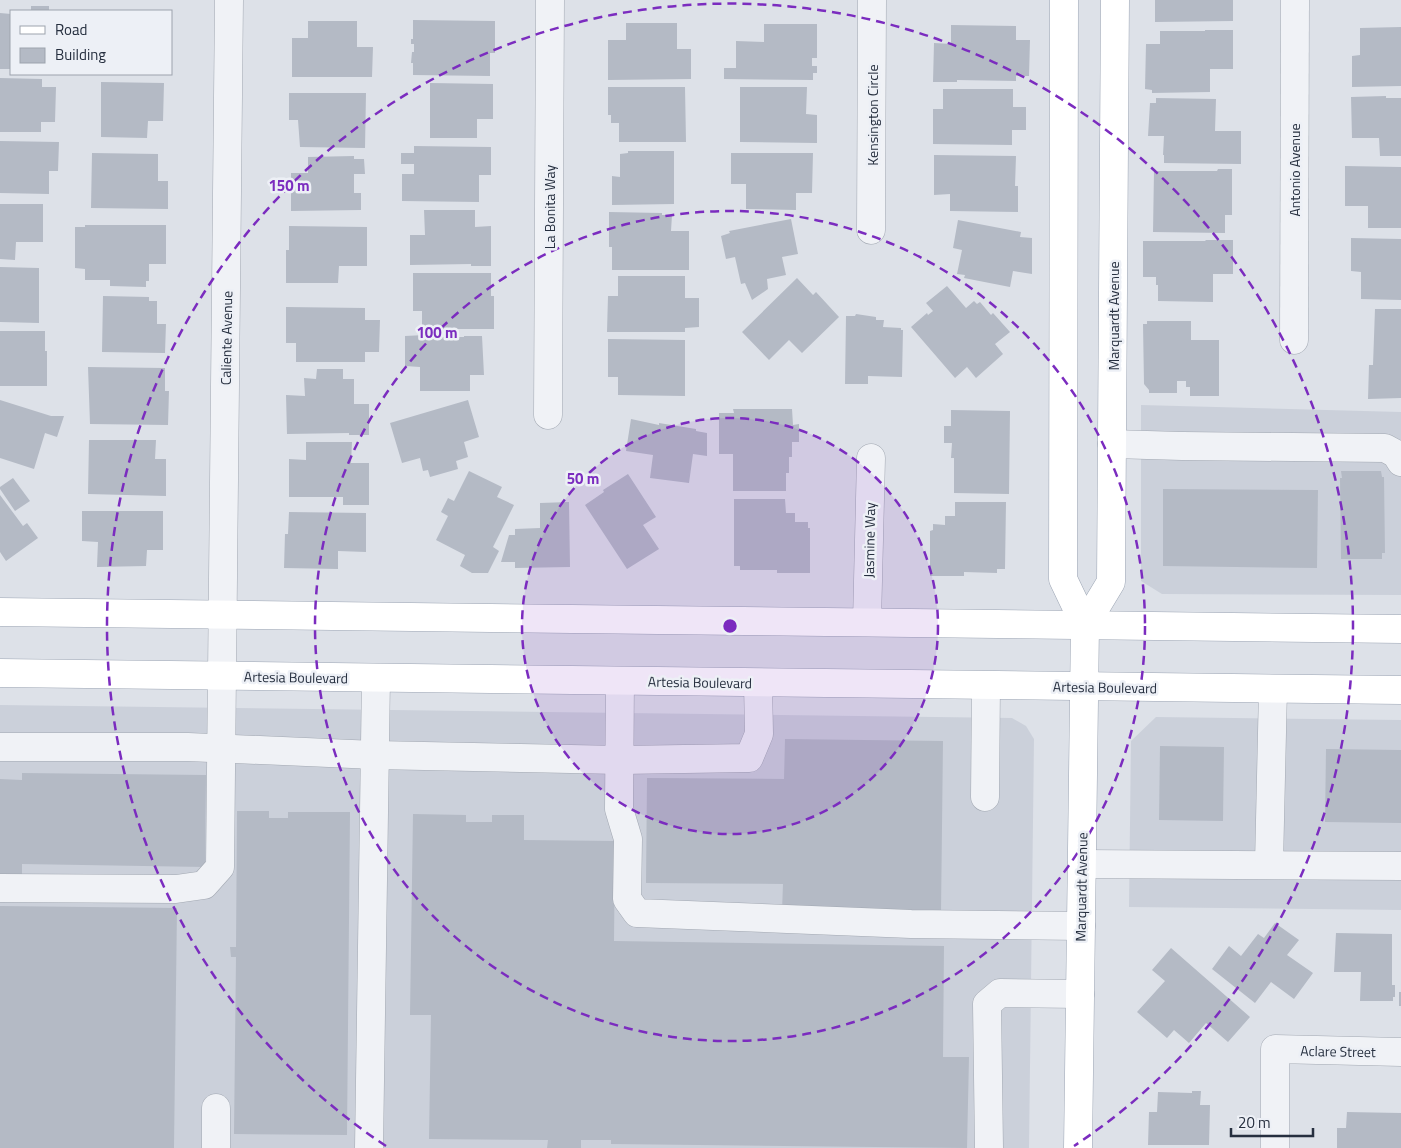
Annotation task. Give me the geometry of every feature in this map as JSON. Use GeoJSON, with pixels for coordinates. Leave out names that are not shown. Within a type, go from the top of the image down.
{"type":"FeatureCollection","features":[{"type":"Feature","properties":{"kind":"main road","name":"Marquardt Avenue"},"geometry":{"type":"LineString","coordinates":[[1064,0],[1063,579],[1085,625],[1078,1148]]}},
{"type":"Feature","properties":{"kind":"main road","name":"Marquardt Avenue"},"geometry":{"type":"LineString","coordinates":[[1085,625],[1111,582],[1115,0]]}},
{"type":"Feature","properties":{"kind":"main road"},"geometry":{"type":"LineString","coordinates":[[0,612],[1401,629]]}},
{"type":"Feature","properties":{"kind":"main road","name":"Artesia Boulevard"},"geometry":{"type":"LineString","coordinates":[[0,673],[1401,690]]}},
{"type":"Feature","properties":{"kind":"street","name":"Caliente Avenue"},"geometry":{"type":"LineString","coordinates":[[0,888],[176,889],[204,885],[220,867],[229,0]]}},
{"type":"Feature","properties":{"kind":"street","name":"La Bonita Way"},"geometry":{"type":"LineString","coordinates":[[548,415],[550,0]]}},
{"type":"Feature","properties":{"kind":"street","name":"Kensington Circle"},"geometry":{"type":"LineString","coordinates":[[871,230],[872,0]]}},
{"type":"Feature","properties":{"kind":"street","name":"Antonio Avenue"},"geometry":{"type":"LineString","coordinates":[[1294,340],[1295,0]]}},
{"type":"Feature","properties":{"kind":"street"},"geometry":{"type":"LineString","coordinates":[[1112,444],[1385,448],[1396,454],[1401,462]]}},
{"type":"Feature","properties":{"kind":"street","name":"Jasmine Way"},"geometry":{"type":"LineString","coordinates":[[867,622],[871,458]]}},
{"type":"Feature","properties":{"kind":"street"},"geometry":{"type":"LineString","coordinates":[[369,1148],[376,678]]}},
{"type":"Feature","properties":{"kind":"street"},"geometry":{"type":"LineString","coordinates":[[620,681],[619,809],[628,839],[628,899],[637,913],[912,924],[1081,926]]}},
{"type":"Feature","properties":{"kind":"street"},"geometry":{"type":"LineString","coordinates":[[0,747],[188,747],[375,755],[620,760],[749,758],[759,734],[758,683]]}},
{"type":"Feature","properties":{"kind":"street"},"geometry":{"type":"LineString","coordinates":[[985,797],[986,686]]}},
{"type":"Feature","properties":{"kind":"street"},"geometry":{"type":"LineString","coordinates":[[1269,864],[1273,689]]}},
{"type":"Feature","properties":{"kind":"street"},"geometry":{"type":"LineString","coordinates":[[1082,864],[1401,866]]}},
{"type":"Feature","properties":{"kind":"street"},"geometry":{"type":"LineString","coordinates":[[989,1148],[987,1004],[1000,993],[1080,994]]}},
{"type":"Feature","properties":{"kind":"street","name":"Aclare Street"},"geometry":{"type":"LineString","coordinates":[[1275,1148],[1275,1049],[1401,1052]]}},
{"type":"Feature","properties":{"kind":"street"},"geometry":{"type":"LineString","coordinates":[[216,1108],[216,1148]]}},
{"type":"Feature","properties":{"kind":"shaded area"},"geometry":{"type":"Polygon","coordinates":[[[1141,405],[1401,412],[1401,595],[1162,594],[1141,581],[1141,405]]]}},
{"type":"Feature","properties":{"kind":"shaded area"},"geometry":{"type":"Polygon","coordinates":[[[0,705],[1012,718],[1026,726],[1034,739],[1029,1148],[0,1148],[0,705]]]}},
{"type":"Feature","properties":{"kind":"shaded area"},"geometry":{"type":"Polygon","coordinates":[[[1156,717],[1401,720],[1401,910],[1129,907],[1131,741],[1156,717]]]}},
{"type":"Feature","properties":{"kind":"building"},"geometry":{"type":"Polygon","coordinates":[[[1155,0],[1233,0],[1233,21],[1155,22],[1155,0]]]}},
{"type":"Feature","properties":{"kind":"building"},"geometry":{"type":"Polygon","coordinates":[[[31,6],[49,6],[49,10],[31,10],[31,6]]]}},
{"type":"Feature","properties":{"kind":"building"},"geometry":{"type":"Polygon","coordinates":[[[0,13],[10,14],[10,69],[0,69],[0,13]]]}},
{"type":"Feature","properties":{"kind":"building"},"geometry":{"type":"Polygon","coordinates":[[[413,20],[495,21],[495,53],[490,53],[490,76],[413,75],[413,63],[411,63],[414,44],[411,44],[411,39],[413,39],[413,20]]]}},
{"type":"Feature","properties":{"kind":"building"},"geometry":{"type":"Polygon","coordinates":[[[308,21],[357,21],[357,47],[373,47],[372,77],[292,77],[292,38],[308,38],[308,21]]]}},
{"type":"Feature","properties":{"kind":"building"},"geometry":{"type":"Polygon","coordinates":[[[626,23],[677,23],[677,49],[691,49],[691,79],[608,80],[608,40],[626,40],[626,23]]]}},
{"type":"Feature","properties":{"kind":"building"},"geometry":{"type":"Polygon","coordinates":[[[764,24],[817,24],[817,58],[812,58],[812,66],[817,66],[817,73],[813,73],[813,80],[724,79],[724,68],[736,68],[736,41],[764,42],[764,24]]]}},
{"type":"Feature","properties":{"kind":"building"},"geometry":{"type":"Polygon","coordinates":[[[951,25],[1016,26],[1016,40],[1030,40],[1029,76],[1016,76],[1016,81],[957,80],[957,82],[933,82],[934,43],[951,44],[951,25]]]}},
{"type":"Feature","properties":{"kind":"building"},"geometry":{"type":"Polygon","coordinates":[[[1401,27],[1401,86],[1352,87],[1352,56],[1360,55],[1360,28],[1401,27]]]}},
{"type":"Feature","properties":{"kind":"building"},"geometry":{"type":"Polygon","coordinates":[[[1233,30],[1233,69],[1210,69],[1210,92],[1152,93],[1152,90],[1145,89],[1146,44],[1160,44],[1160,31],[1233,30]]]}},
{"type":"Feature","properties":{"kind":"building"},"geometry":{"type":"Polygon","coordinates":[[[0,78],[42,79],[42,87],[56,87],[55,122],[41,122],[41,132],[0,132],[0,78]]]}},
{"type":"Feature","properties":{"kind":"building"},"geometry":{"type":"Polygon","coordinates":[[[101,82],[164,83],[163,121],[148,121],[147,138],[101,137],[101,82]]]}},
{"type":"Feature","properties":{"kind":"building"},"geometry":{"type":"Polygon","coordinates":[[[430,83],[493,84],[493,119],[477,119],[477,138],[430,138],[430,83]]]}},
{"type":"Feature","properties":{"kind":"building"},"geometry":{"type":"Polygon","coordinates":[[[608,87],[685,87],[686,142],[619,142],[619,123],[611,123],[611,115],[608,115],[608,87]]]}},
{"type":"Feature","properties":{"kind":"building"},"geometry":{"type":"Polygon","coordinates":[[[740,87],[807,87],[806,114],[817,115],[817,143],[740,142],[740,87]]]}},
{"type":"Feature","properties":{"kind":"building"},"geometry":{"type":"Polygon","coordinates":[[[943,89],[1013,89],[1013,107],[1026,107],[1026,130],[1012,130],[1012,145],[933,144],[933,109],[943,109],[943,89]]]}},
{"type":"Feature","properties":{"kind":"building"},"geometry":{"type":"Polygon","coordinates":[[[289,93],[366,93],[365,148],[300,147],[298,120],[289,120],[289,93]]]}},
{"type":"Feature","properties":{"kind":"building"},"geometry":{"type":"Polygon","coordinates":[[[1386,96],[1386,98],[1401,98],[1401,156],[1380,156],[1379,138],[1352,138],[1351,97],[1386,96]]]}},
{"type":"Feature","properties":{"kind":"building"},"geometry":{"type":"Polygon","coordinates":[[[1156,98],[1216,99],[1215,131],[1241,131],[1241,164],[1164,163],[1164,136],[1148,136],[1150,103],[1156,103],[1156,98]]]}},
{"type":"Feature","properties":{"kind":"building"},"geometry":{"type":"Polygon","coordinates":[[[0,141],[59,142],[58,171],[49,171],[49,194],[0,193],[0,141]]]}},
{"type":"Feature","properties":{"kind":"building"},"geometry":{"type":"Polygon","coordinates":[[[414,146],[491,147],[491,175],[479,175],[479,202],[402,201],[402,174],[414,174],[414,164],[401,164],[401,153],[414,153],[414,146]]]}},
{"type":"Feature","properties":{"kind":"building"},"geometry":{"type":"Polygon","coordinates":[[[628,151],[674,151],[674,204],[612,205],[612,176],[620,177],[620,154],[628,153],[628,151]]]}},
{"type":"Feature","properties":{"kind":"building"},"geometry":{"type":"Polygon","coordinates":[[[92,153],[158,154],[158,181],[168,181],[168,209],[91,208],[92,153]]]}},
{"type":"Feature","properties":{"kind":"building"},"geometry":{"type":"Polygon","coordinates":[[[731,153],[813,153],[812,193],[796,193],[796,210],[746,209],[746,184],[731,184],[731,153]]]}},
{"type":"Feature","properties":{"kind":"building"},"geometry":{"type":"Polygon","coordinates":[[[934,155],[1016,156],[1015,186],[1018,186],[1018,212],[950,211],[950,194],[934,195],[934,155]]]}},
{"type":"Feature","properties":{"kind":"building"},"geometry":{"type":"Polygon","coordinates":[[[354,156],[354,159],[364,159],[365,174],[354,174],[354,193],[361,193],[361,210],[291,211],[291,173],[308,173],[308,157],[354,156]]]}},
{"type":"Feature","properties":{"kind":"building"},"geometry":{"type":"Polygon","coordinates":[[[1345,166],[1401,167],[1401,228],[1368,228],[1368,206],[1345,206],[1345,166]]]}},
{"type":"Feature","properties":{"kind":"building"},"geometry":{"type":"Polygon","coordinates":[[[1218,169],[1232,169],[1232,215],[1225,215],[1225,233],[1153,232],[1154,171],[1217,171],[1218,169]]]}},
{"type":"Feature","properties":{"kind":"building"},"geometry":{"type":"Polygon","coordinates":[[[0,204],[43,204],[43,242],[16,242],[15,260],[0,259],[0,204]]]}},
{"type":"Feature","properties":{"kind":"building"},"geometry":{"type":"Polygon","coordinates":[[[424,210],[475,210],[475,227],[491,226],[491,266],[471,266],[471,264],[410,265],[410,235],[425,235],[424,210]]]}},
{"type":"Feature","properties":{"kind":"building"},"geometry":{"type":"Polygon","coordinates":[[[609,212],[662,213],[662,215],[672,215],[671,231],[689,231],[689,270],[612,270],[612,247],[609,247],[609,212]]]}},
{"type":"Feature","properties":{"kind":"building"},"geometry":{"type":"Polygon","coordinates":[[[791,219],[798,254],[782,257],[786,275],[767,279],[768,289],[752,300],[745,283],[741,284],[735,257],[726,259],[721,236],[730,233],[729,231],[791,219]]]}},
{"type":"Feature","properties":{"kind":"building"},"geometry":{"type":"Polygon","coordinates":[[[958,220],[1021,232],[1020,237],[1032,238],[1032,274],[1013,271],[1010,287],[964,278],[965,275],[957,274],[962,250],[953,248],[958,220]]]}},
{"type":"Feature","properties":{"kind":"building"},"geometry":{"type":"Polygon","coordinates":[[[85,225],[166,225],[166,264],[149,264],[149,281],[146,281],[146,287],[110,286],[110,280],[85,280],[85,269],[75,268],[75,227],[85,227],[85,225]]]}},
{"type":"Feature","properties":{"kind":"building"},"geometry":{"type":"Polygon","coordinates":[[[289,226],[367,227],[367,266],[339,266],[338,283],[286,283],[286,250],[289,250],[289,226]]]}},
{"type":"Feature","properties":{"kind":"building"},"geometry":{"type":"Polygon","coordinates":[[[1351,238],[1401,239],[1401,300],[1361,299],[1361,272],[1351,271],[1351,238]]]}},
{"type":"Feature","properties":{"kind":"building"},"geometry":{"type":"Polygon","coordinates":[[[1233,240],[1233,274],[1213,274],[1213,302],[1158,301],[1156,277],[1143,277],[1143,241],[1233,240]]]}},
{"type":"Feature","properties":{"kind":"building"},"geometry":{"type":"Polygon","coordinates":[[[0,267],[39,268],[39,323],[0,322],[0,267]]]}},
{"type":"Feature","properties":{"kind":"building"},"geometry":{"type":"Polygon","coordinates":[[[413,273],[491,273],[491,296],[494,296],[494,329],[441,329],[441,326],[422,326],[422,311],[413,311],[413,273]]]}},
{"type":"Feature","properties":{"kind":"building"},"geometry":{"type":"Polygon","coordinates":[[[618,276],[685,276],[685,298],[699,298],[699,327],[685,328],[685,332],[607,332],[608,296],[618,296],[618,276]]]}},
{"type":"Feature","properties":{"kind":"building"},"geometry":{"type":"Polygon","coordinates":[[[797,278],[813,295],[816,292],[839,317],[802,353],[789,340],[769,360],[742,332],[797,278]]]}},
{"type":"Feature","properties":{"kind":"building"},"geometry":{"type":"Polygon","coordinates":[[[947,286],[966,308],[974,301],[977,304],[980,302],[1010,332],[995,344],[1003,354],[976,378],[967,367],[955,378],[911,327],[927,313],[928,315],[933,311],[926,303],[947,286]]]}},
{"type":"Feature","properties":{"kind":"building"},"geometry":{"type":"Polygon","coordinates":[[[103,296],[149,297],[149,301],[157,301],[157,324],[166,324],[165,353],[102,352],[103,296]]]}},
{"type":"Feature","properties":{"kind":"building"},"geometry":{"type":"Polygon","coordinates":[[[286,307],[365,308],[365,320],[380,320],[379,352],[365,352],[365,362],[296,362],[296,343],[286,343],[286,307]]]}},
{"type":"Feature","properties":{"kind":"building"},"geometry":{"type":"Polygon","coordinates":[[[1375,309],[1401,309],[1401,398],[1368,399],[1369,365],[1373,365],[1375,309]]]}},
{"type":"Feature","properties":{"kind":"building"},"geometry":{"type":"Polygon","coordinates":[[[856,314],[876,317],[876,320],[884,320],[883,327],[901,328],[903,330],[902,377],[868,376],[868,384],[845,384],[846,316],[855,316],[856,314]]]}},
{"type":"Feature","properties":{"kind":"building"},"geometry":{"type":"Polygon","coordinates":[[[1147,321],[1191,321],[1191,340],[1219,340],[1219,396],[1190,396],[1190,387],[1186,387],[1186,381],[1177,381],[1177,393],[1149,393],[1144,384],[1143,324],[1147,324],[1147,321]]]}},
{"type":"Feature","properties":{"kind":"building"},"geometry":{"type":"Polygon","coordinates":[[[0,331],[45,331],[47,386],[0,386],[0,331]]]}},
{"type":"Feature","properties":{"kind":"building"},"geometry":{"type":"Polygon","coordinates":[[[425,335],[425,337],[482,336],[484,375],[470,375],[470,391],[420,391],[420,367],[405,366],[405,336],[425,335]]]}},
{"type":"Feature","properties":{"kind":"building"},"geometry":{"type":"Polygon","coordinates":[[[608,339],[685,340],[685,396],[618,395],[618,377],[608,377],[608,339]]]}},
{"type":"Feature","properties":{"kind":"building"},"geometry":{"type":"Polygon","coordinates":[[[88,367],[165,368],[165,391],[169,391],[168,425],[90,424],[88,367]]]}},
{"type":"Feature","properties":{"kind":"building"},"geometry":{"type":"Polygon","coordinates":[[[317,369],[343,369],[343,379],[354,379],[354,404],[369,404],[369,435],[349,435],[349,433],[287,434],[286,395],[305,396],[304,378],[316,379],[317,369]]]}},
{"type":"Feature","properties":{"kind":"building"},"geometry":{"type":"Polygon","coordinates":[[[0,400],[51,416],[64,416],[57,437],[45,433],[34,469],[0,458],[0,400]]]}},
{"type":"Feature","properties":{"kind":"building"},"geometry":{"type":"Polygon","coordinates":[[[468,400],[479,437],[464,442],[468,457],[456,461],[458,469],[430,477],[428,470],[423,471],[420,458],[402,463],[390,423],[468,400]]]}},
{"type":"Feature","properties":{"kind":"building"},"geometry":{"type":"Polygon","coordinates":[[[733,409],[792,409],[793,425],[799,424],[799,442],[792,442],[792,457],[789,457],[789,473],[786,473],[786,491],[733,491],[733,454],[719,454],[719,413],[734,413],[733,409]]]}},
{"type":"Feature","properties":{"kind":"building"},"geometry":{"type":"Polygon","coordinates":[[[951,410],[1010,411],[1009,494],[954,493],[954,458],[951,458],[952,443],[944,443],[944,426],[951,426],[951,410]]]}},
{"type":"Feature","properties":{"kind":"building"},"geometry":{"type":"Polygon","coordinates":[[[631,419],[659,425],[659,423],[696,429],[696,431],[707,433],[707,456],[693,454],[689,483],[650,478],[653,455],[626,451],[631,419]]]}},
{"type":"Feature","properties":{"kind":"building"},"geometry":{"type":"Polygon","coordinates":[[[89,440],[156,440],[155,459],[166,459],[166,496],[88,494],[89,440]]]}},
{"type":"Feature","properties":{"kind":"building"},"geometry":{"type":"Polygon","coordinates":[[[306,442],[352,442],[351,463],[369,463],[369,505],[343,505],[343,497],[289,497],[289,459],[306,460],[306,442]]]}},
{"type":"Feature","properties":{"kind":"building"},"geometry":{"type":"Polygon","coordinates":[[[469,471],[502,487],[497,497],[514,505],[493,547],[499,551],[488,573],[472,573],[460,566],[465,555],[436,540],[448,516],[441,512],[448,498],[454,501],[469,471]]]}},
{"type":"Feature","properties":{"kind":"building"},"geometry":{"type":"Polygon","coordinates":[[[1341,471],[1381,471],[1382,477],[1384,477],[1385,553],[1382,553],[1382,559],[1341,559],[1341,471]]]}},
{"type":"Feature","properties":{"kind":"building"},"geometry":{"type":"Polygon","coordinates":[[[628,474],[656,517],[643,525],[659,549],[627,569],[585,505],[604,492],[603,490],[628,474]]]}},
{"type":"Feature","properties":{"kind":"building"},"geometry":{"type":"Polygon","coordinates":[[[13,478],[30,501],[15,511],[0,489],[0,487],[13,478]]]}},
{"type":"Feature","properties":{"kind":"building"},"geometry":{"type":"Polygon","coordinates":[[[1163,489],[1318,490],[1317,568],[1163,566],[1163,489]]]}},
{"type":"Feature","properties":{"kind":"building"},"geometry":{"type":"Polygon","coordinates":[[[0,495],[23,526],[27,523],[38,538],[6,561],[0,552],[0,495]]]}},
{"type":"Feature","properties":{"kind":"building"},"geometry":{"type":"Polygon","coordinates":[[[734,499],[785,499],[786,513],[795,513],[795,522],[808,522],[808,528],[810,528],[810,573],[777,573],[777,570],[740,570],[740,566],[734,566],[734,499]]]}},
{"type":"Feature","properties":{"kind":"building"},"geometry":{"type":"Polygon","coordinates":[[[569,502],[570,567],[515,568],[515,562],[501,562],[509,535],[515,535],[515,529],[540,528],[540,503],[569,502]]]}},
{"type":"Feature","properties":{"kind":"building"},"geometry":{"type":"Polygon","coordinates":[[[955,502],[1006,502],[1005,569],[997,569],[997,573],[964,572],[964,576],[930,576],[930,531],[933,530],[933,524],[945,525],[945,516],[955,516],[955,502]]]}},
{"type":"Feature","properties":{"kind":"building"},"geometry":{"type":"Polygon","coordinates":[[[82,511],[163,511],[163,550],[147,550],[146,566],[97,567],[98,542],[82,541],[82,511]]]}},
{"type":"Feature","properties":{"kind":"building"},"geometry":{"type":"Polygon","coordinates":[[[289,512],[366,513],[366,552],[338,551],[338,569],[284,568],[285,534],[288,534],[289,512]]]}},
{"type":"Feature","properties":{"kind":"building"},"geometry":{"type":"Polygon","coordinates":[[[785,739],[943,741],[941,913],[782,911],[783,884],[646,883],[647,778],[784,779],[785,739]]]}},
{"type":"Feature","properties":{"kind":"building"},"geometry":{"type":"Polygon","coordinates":[[[1160,746],[1224,747],[1223,821],[1159,820],[1160,746]]]}},
{"type":"Feature","properties":{"kind":"building"},"geometry":{"type":"Polygon","coordinates":[[[1326,749],[1401,750],[1401,823],[1325,822],[1326,749]]]}},
{"type":"Feature","properties":{"kind":"building"},"geometry":{"type":"Polygon","coordinates":[[[22,773],[206,775],[205,867],[22,864],[22,874],[0,874],[0,779],[22,780],[22,773]]]}},
{"type":"Feature","properties":{"kind":"building"},"geometry":{"type":"Polygon","coordinates":[[[237,811],[269,811],[269,818],[288,818],[288,812],[350,812],[347,1135],[234,1134],[236,957],[231,957],[230,947],[236,947],[237,811]]]}},
{"type":"Feature","properties":{"kind":"building"},"geometry":{"type":"Polygon","coordinates":[[[413,814],[466,815],[466,822],[492,822],[492,815],[524,815],[524,840],[615,841],[614,941],[944,946],[943,1057],[969,1057],[967,1148],[611,1144],[611,1140],[581,1140],[581,1148],[547,1148],[548,1140],[429,1139],[431,1015],[410,1015],[413,814]]]}},
{"type":"Feature","properties":{"kind":"building"},"geometry":{"type":"Polygon","coordinates":[[[0,906],[177,908],[174,1148],[0,1148],[0,906]]]}},
{"type":"Feature","properties":{"kind":"building"},"geometry":{"type":"Polygon","coordinates":[[[1275,923],[1299,940],[1287,955],[1313,973],[1294,999],[1271,982],[1255,1003],[1212,969],[1229,946],[1241,956],[1258,934],[1264,938],[1275,923]]]}},
{"type":"Feature","properties":{"kind":"building"},"geometry":{"type":"Polygon","coordinates":[[[1336,933],[1392,934],[1392,985],[1395,985],[1393,1001],[1360,1001],[1361,972],[1334,972],[1336,933]]]}},
{"type":"Feature","properties":{"kind":"building"},"geometry":{"type":"Polygon","coordinates":[[[1171,948],[1250,1017],[1228,1042],[1206,1023],[1189,1043],[1174,1030],[1167,1038],[1137,1012],[1165,981],[1152,970],[1171,948]]]}},
{"type":"Feature","properties":{"kind":"building"},"geometry":{"type":"Polygon","coordinates":[[[1399,992],[1401,992],[1401,1006],[1399,1006],[1399,992]]]}},
{"type":"Feature","properties":{"kind":"building"},"geometry":{"type":"Polygon","coordinates":[[[1192,1091],[1201,1091],[1200,1105],[1210,1105],[1209,1145],[1148,1145],[1149,1112],[1157,1112],[1158,1092],[1192,1093],[1192,1091]]]}},
{"type":"Feature","properties":{"kind":"building"},"geometry":{"type":"Polygon","coordinates":[[[1347,1112],[1401,1113],[1401,1148],[1337,1148],[1337,1128],[1346,1128],[1347,1112]]]}}]}
